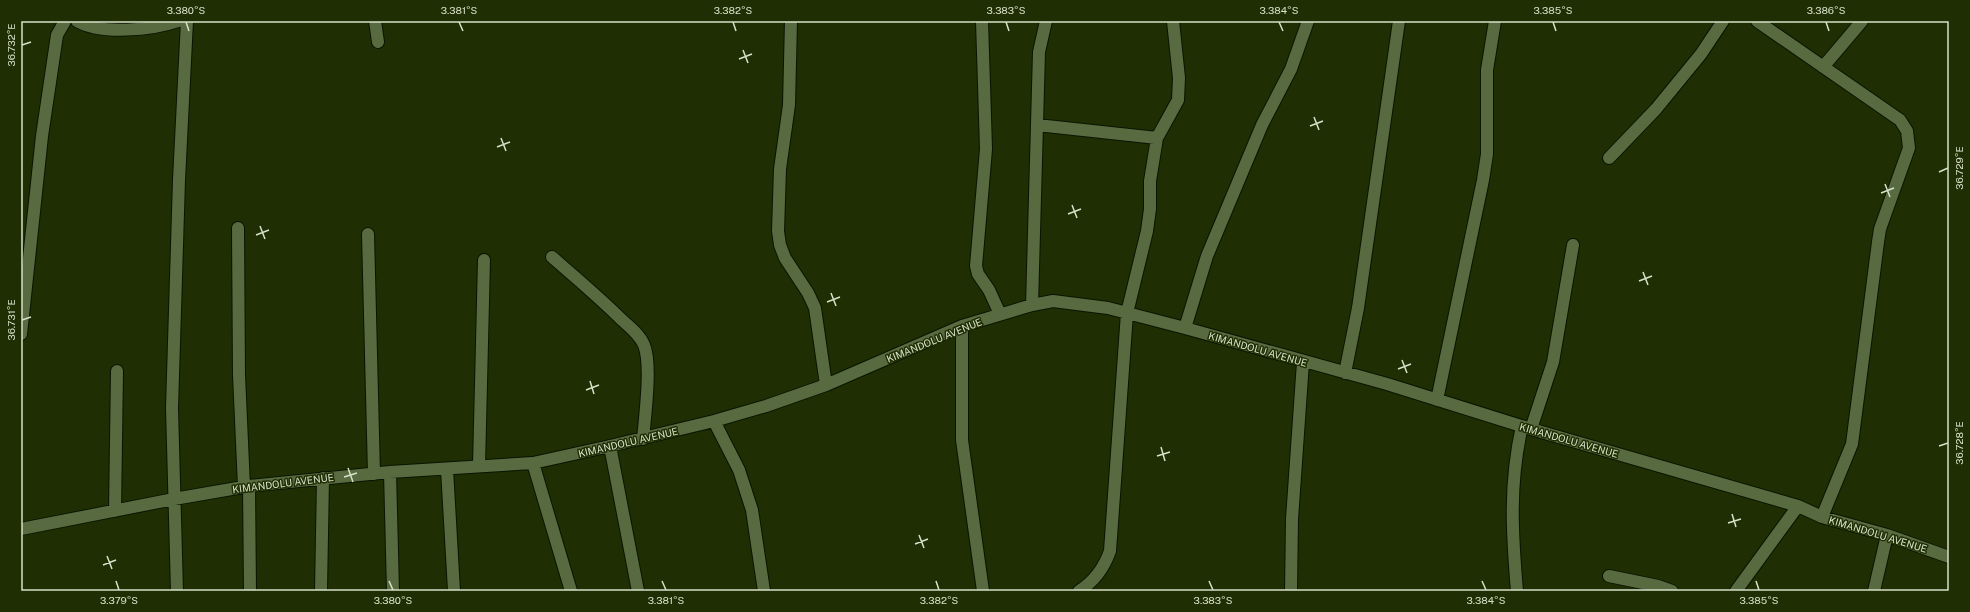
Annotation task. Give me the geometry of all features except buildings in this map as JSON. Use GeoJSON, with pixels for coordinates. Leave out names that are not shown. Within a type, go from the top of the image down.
{"type":"FeatureCollection","features":[{"type":"Feature","properties":{"kind":"street"},"geometry":{"type":"LineString","coordinates":[[21,334],[42,136],[57,35],[65,21]]}},
{"type":"Feature","properties":{"kind":"street"},"geometry":{"type":"LineString","coordinates":[[77,21],[85,26],[126,30],[163,26],[178,21]]}},
{"type":"Feature","properties":{"kind":"street"},"geometry":{"type":"LineString","coordinates":[[177,591],[172,408],[179,180],[187,21]]}},
{"type":"Feature","properties":{"kind":"street"},"geometry":{"type":"LineString","coordinates":[[375,21],[378,42]]}},
{"type":"Feature","properties":{"kind":"street"},"geometry":{"type":"LineString","coordinates":[[791,21],[788,105],[780,170],[778,231],[780,245],[785,258],[808,293],[815,308],[826,385]]}},
{"type":"Feature","properties":{"kind":"street"},"geometry":{"type":"LineString","coordinates":[[982,21],[986,149],[976,266],[978,274],[989,290],[1000,314]]}},
{"type":"Feature","properties":{"kind":"street"},"geometry":{"type":"LineString","coordinates":[[1032,305],[1039,52],[1046,21]]}},
{"type":"Feature","properties":{"kind":"street"},"geometry":{"type":"LineString","coordinates":[[1079,591],[1088,585],[1098,574],[1105,564],[1110,551],[1127,313],[1147,231],[1150,209],[1150,181],[1157,138],[1178,100],[1179,78],[1173,21]]}},
{"type":"Feature","properties":{"kind":"street"},"geometry":{"type":"LineString","coordinates":[[1185,328],[1207,256],[1262,125],[1291,69],[1308,21]]}},
{"type":"Feature","properties":{"kind":"street"},"geometry":{"type":"LineString","coordinates":[[1345,373],[1358,308],[1399,21]]}},
{"type":"Feature","properties":{"kind":"street"},"geometry":{"type":"LineString","coordinates":[[1438,400],[1487,154],[1487,70],[1495,21]]}},
{"type":"Feature","properties":{"kind":"street"},"geometry":{"type":"LineString","coordinates":[[1609,158],[1656,110],[1701,54],[1723,21]]}},
{"type":"Feature","properties":{"kind":"street"},"geometry":{"type":"LineString","coordinates":[[1823,67],[1862,21]]}},
{"type":"Feature","properties":{"kind":"street"},"geometry":{"type":"LineString","coordinates":[[1761,22],[1900,120],[1907,131],[1909,140],[1904,162],[1880,229],[1852,444],[1822,517]]}},
{"type":"Feature","properties":{"kind":"street"},"geometry":{"type":"LineString","coordinates":[[1037,125],[1157,138]]}},
{"type":"Feature","properties":{"kind":"street"},"geometry":{"type":"LineString","coordinates":[[238,228],[239,375],[246,487],[250,591]]}},
{"type":"Feature","properties":{"kind":"street"},"geometry":{"type":"LineString","coordinates":[[368,234],[374,474]]}},
{"type":"Feature","properties":{"kind":"street"},"geometry":{"type":"LineString","coordinates":[[1517,591],[1512,537],[1515,459],[1526,428],[1545,391],[1554,355],[1573,245]]}},
{"type":"Feature","properties":{"kind":"street"},"geometry":{"type":"LineString","coordinates":[[552,257],[609,306],[644,344],[646,354],[647,397],[643,438]]}},
{"type":"Feature","properties":{"kind":"street"},"geometry":{"type":"LineString","coordinates":[[480,466],[484,260]]}},
{"type":"Feature","properties":{"kind":"street","name":"KIMANDOLU AVENUE"},"geometry":{"type":"LineString","coordinates":[[21,529],[115,512],[174,499],[246,487],[390,472],[533,463],[610,446],[714,422],[826,385],[962,326],[1032,305],[1053,301],[1108,308],[1345,373],[1438,400],[1526,428],[1798,506],[1822,517],[1887,535],[1949,557]]}},
{"type":"Feature","properties":{"kind":"street"},"geometry":{"type":"LineString","coordinates":[[962,326],[962,440],[983,591]]}},
{"type":"Feature","properties":{"kind":"street"},"geometry":{"type":"LineString","coordinates":[[1291,591],[1292,519],[1303,362]]}},
{"type":"Feature","properties":{"kind":"street"},"geometry":{"type":"LineString","coordinates":[[115,512],[117,371]]}},
{"type":"Feature","properties":{"kind":"street"},"geometry":{"type":"LineString","coordinates":[[714,422],[738,470],[752,510],[764,591]]}},
{"type":"Feature","properties":{"kind":"street"},"geometry":{"type":"LineString","coordinates":[[610,446],[638,591]]}},
{"type":"Feature","properties":{"kind":"street"},"geometry":{"type":"LineString","coordinates":[[533,463],[571,591]]}},
{"type":"Feature","properties":{"kind":"street"},"geometry":{"type":"LineString","coordinates":[[447,469],[454,591]]}},
{"type":"Feature","properties":{"kind":"street"},"geometry":{"type":"LineString","coordinates":[[390,472],[393,591]]}},
{"type":"Feature","properties":{"kind":"street"},"geometry":{"type":"LineString","coordinates":[[321,591],[323,478]]}},
{"type":"Feature","properties":{"kind":"street"},"geometry":{"type":"LineString","coordinates":[[1736,591],[1798,506]]}},
{"type":"Feature","properties":{"kind":"street"},"geometry":{"type":"LineString","coordinates":[[1874,591],[1887,535]]}},
{"type":"Feature","properties":{"kind":"street"},"geometry":{"type":"LineString","coordinates":[[1609,576],[1658,586],[1672,591]]}}]}
